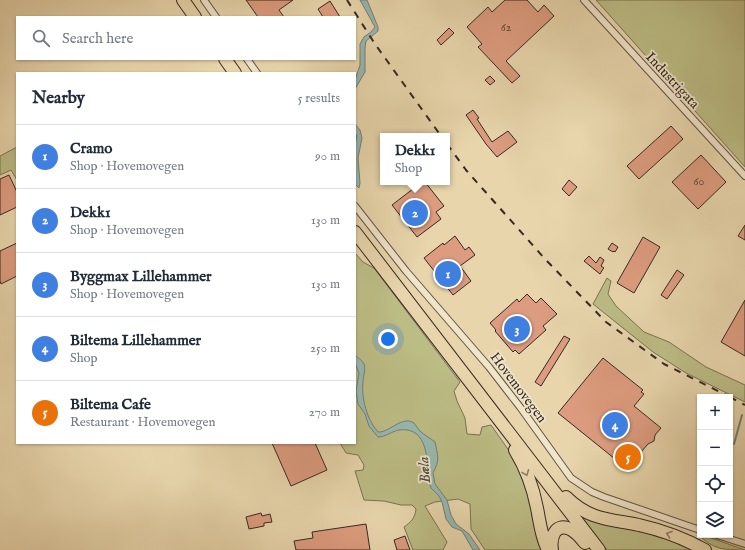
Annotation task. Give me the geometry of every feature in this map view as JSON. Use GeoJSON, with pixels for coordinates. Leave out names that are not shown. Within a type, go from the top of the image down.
{"type":"FeatureCollection","features":[{"type":"Feature","properties":{"kind":"highway"},"geometry":{"type":"LineString","coordinates":[[183,0],[194,16]]}},
{"type":"Feature","properties":{"kind":"highway"},"geometry":{"type":"LineString","coordinates":[[226,60],[234,72]]}},
{"type":"Feature","properties":{"kind":"highway"},"geometry":{"type":"LineString","coordinates":[[356,233],[599,550]]}},
{"type":"Feature","properties":{"kind":"highway"},"geometry":{"type":"LineString","coordinates":[[417,313],[432,326],[562,493],[578,508],[595,516],[638,525],[668,534],[704,550]]}},
{"type":"Feature","properties":{"kind":"highway"},"geometry":{"type":"LineString","coordinates":[[469,381],[480,404],[498,426],[523,464],[533,491],[541,532],[550,550]]}},
{"type":"Feature","properties":{"kind":"highway"},"geometry":{"type":"LineString","coordinates":[[550,550],[551,537],[556,530],[562,528],[573,530],[590,550]]}},
{"type":"Feature","properties":{"kind":"street"},"geometry":{"type":"LineString","coordinates":[[204,0],[215,16]]}},
{"type":"Feature","properties":{"kind":"street","name":"Industrigata"},"geometry":{"type":"LineString","coordinates":[[584,0],[745,176]]}},
{"type":"Feature","properties":{"kind":"street"},"geometry":{"type":"LineString","coordinates":[[248,60],[256,72]]}},
{"type":"Feature","properties":{"kind":"street","name":"Hovemovegen"},"geometry":{"type":"LineString","coordinates":[[356,207],[406,271],[489,367],[571,478],[587,489],[604,497],[697,529]]}},
{"type":"Feature","properties":{"kind":"street"},"geometry":{"type":"LineString","coordinates":[[726,538],[745,544]]}},
{"type":"Feature","properties":{"kind":"green space"},"geometry":{"type":"Polygon","coordinates":[[[596,0],[745,0],[745,167],[596,0]]]}},
{"type":"Feature","properties":{"kind":"green space"},"geometry":{"type":"Polygon","coordinates":[[[16,148],[16,178],[11,170],[0,175],[0,156],[16,148]]]}},
{"type":"Feature","properties":{"kind":"green space"},"geometry":{"type":"Polygon","coordinates":[[[356,254],[363,262],[374,268],[460,382],[454,391],[465,418],[467,434],[480,435],[482,427],[491,425],[524,472],[544,550],[485,550],[471,529],[470,504],[458,499],[435,502],[425,506],[447,542],[443,550],[413,550],[404,527],[412,520],[416,509],[412,505],[364,500],[355,471],[363,470],[364,465],[358,455],[346,453],[341,444],[356,444],[356,254]]]}},
{"type":"Feature","properties":{"kind":"green space"},"geometry":{"type":"Polygon","coordinates":[[[607,278],[611,281],[608,294],[616,306],[644,332],[669,342],[706,367],[745,385],[745,402],[733,396],[733,394],[729,394],[686,373],[653,352],[593,304],[607,278]]]}},
{"type":"Feature","properties":{"kind":"green space"},"geometry":{"type":"Polygon","coordinates":[[[581,516],[654,533],[695,550],[607,550],[581,516]]]}},
{"type":"Feature","properties":{"kind":"green space"},"geometry":{"type":"Polygon","coordinates":[[[702,538],[712,538],[745,550],[716,547],[702,538]]]}},
{"type":"Feature","properties":{"kind":"water"},"geometry":{"type":"Polygon","coordinates":[[[360,0],[367,0],[378,27],[378,31],[366,41],[365,72],[356,87],[356,77],[360,65],[360,44],[364,37],[375,27],[360,0]]]}},
{"type":"Feature","properties":{"kind":"water"},"geometry":{"type":"Polygon","coordinates":[[[356,125],[360,130],[362,138],[358,158],[359,188],[356,185],[356,125]]]}},
{"type":"Feature","properties":{"kind":"water"},"geometry":{"type":"Polygon","coordinates":[[[356,356],[365,366],[363,380],[364,402],[368,415],[378,432],[387,430],[405,421],[409,421],[414,423],[419,430],[435,442],[438,458],[437,465],[433,473],[435,484],[447,500],[451,515],[456,524],[469,534],[480,550],[473,550],[462,531],[452,527],[446,519],[442,502],[439,496],[431,488],[429,482],[427,456],[421,439],[409,430],[399,430],[378,437],[369,426],[365,414],[358,404],[356,391],[359,373],[356,366],[356,356]]]}},
{"type":"Feature","properties":{"kind":"building"},"geometry":{"type":"Polygon","coordinates":[[[246,0],[293,0],[279,10],[283,16],[257,16],[246,0]]]}},
{"type":"Feature","properties":{"kind":"building"},"geometry":{"type":"Polygon","coordinates":[[[505,0],[527,0],[538,12],[544,5],[554,16],[506,61],[520,76],[512,83],[478,47],[482,44],[467,27],[488,7],[492,12],[505,0]]]}},
{"type":"Feature","properties":{"kind":"building"},"geometry":{"type":"Polygon","coordinates":[[[330,1],[339,16],[322,16],[318,9],[330,1]]]}},
{"type":"Feature","properties":{"kind":"building"},"geometry":{"type":"Polygon","coordinates":[[[449,28],[454,33],[441,45],[437,40],[449,28]]]}},
{"type":"Feature","properties":{"kind":"building"},"geometry":{"type":"Polygon","coordinates":[[[490,76],[495,81],[490,85],[485,80],[490,76]]]}},
{"type":"Feature","properties":{"kind":"building"},"geometry":{"type":"Polygon","coordinates":[[[473,110],[492,142],[508,131],[517,142],[497,157],[466,115],[473,110]]]}},
{"type":"Feature","properties":{"kind":"building"},"geometry":{"type":"Polygon","coordinates":[[[671,126],[683,139],[639,179],[627,166],[671,126]]]}},
{"type":"Feature","properties":{"kind":"building"},"geometry":{"type":"Polygon","coordinates":[[[701,155],[726,182],[698,209],[672,182],[701,155]]]}},
{"type":"Feature","properties":{"kind":"building"},"geometry":{"type":"Polygon","coordinates":[[[9,175],[16,190],[16,207],[0,215],[0,179],[9,175]]]}},
{"type":"Feature","properties":{"kind":"building"},"geometry":{"type":"Polygon","coordinates":[[[569,180],[577,187],[569,196],[562,189],[569,180]]]}},
{"type":"Feature","properties":{"kind":"building"},"geometry":{"type":"Polygon","coordinates":[[[418,185],[427,185],[444,206],[436,212],[441,219],[417,237],[392,205],[418,185]]]}},
{"type":"Feature","properties":{"kind":"building"},"geometry":{"type":"Polygon","coordinates":[[[745,225],[745,240],[738,236],[745,225]]]}},
{"type":"Feature","properties":{"kind":"building"},"geometry":{"type":"Polygon","coordinates":[[[455,236],[465,250],[469,247],[475,255],[460,266],[471,281],[453,295],[424,258],[443,243],[444,245],[455,236]]]}},
{"type":"Feature","properties":{"kind":"building"},"geometry":{"type":"Polygon","coordinates":[[[643,237],[660,247],[634,293],[617,283],[643,237]]]}},
{"type":"Feature","properties":{"kind":"building"},"geometry":{"type":"Polygon","coordinates":[[[16,243],[16,276],[1,284],[0,281],[0,251],[16,243]]]}},
{"type":"Feature","properties":{"kind":"building"},"geometry":{"type":"Polygon","coordinates":[[[612,243],[618,247],[615,252],[608,249],[612,243]]]}},
{"type":"Feature","properties":{"kind":"building"},"geometry":{"type":"Polygon","coordinates":[[[589,256],[596,263],[600,257],[604,260],[601,266],[604,268],[600,274],[584,261],[589,256]]]}},
{"type":"Feature","properties":{"kind":"building"},"geometry":{"type":"Polygon","coordinates":[[[677,270],[684,275],[667,299],[661,295],[677,270]]]}},
{"type":"Feature","properties":{"kind":"building"},"geometry":{"type":"Polygon","coordinates":[[[527,294],[536,303],[541,298],[557,314],[543,326],[546,330],[519,354],[515,350],[513,352],[490,323],[517,299],[519,302],[527,294]]]}},
{"type":"Feature","properties":{"kind":"building"},"geometry":{"type":"Polygon","coordinates":[[[745,300],[745,356],[721,342],[745,300]]]}},
{"type":"Feature","properties":{"kind":"building"},"geometry":{"type":"Polygon","coordinates":[[[564,336],[570,339],[541,386],[535,382],[564,336]]]}},
{"type":"Feature","properties":{"kind":"building"},"geometry":{"type":"Polygon","coordinates":[[[603,358],[643,390],[641,392],[644,394],[634,406],[661,428],[655,435],[654,441],[648,444],[629,464],[620,463],[558,413],[603,358]]]}},
{"type":"Feature","properties":{"kind":"building"},"geometry":{"type":"Polygon","coordinates":[[[272,444],[315,444],[327,470],[291,486],[272,444]]]}},
{"type":"Feature","properties":{"kind":"building"},"geometry":{"type":"Polygon","coordinates":[[[261,513],[262,516],[270,514],[272,522],[264,523],[264,526],[249,529],[246,517],[261,513]]]}},
{"type":"Feature","properties":{"kind":"building"},"geometry":{"type":"Polygon","coordinates":[[[366,524],[370,550],[296,550],[294,541],[313,538],[312,532],[366,524]]]}},
{"type":"Feature","properties":{"kind":"building"},"geometry":{"type":"Polygon","coordinates":[[[405,536],[410,550],[397,550],[394,540],[405,536]]]}},
{"type":"Feature","properties":{"kind":"waterway"},"geometry":{"type":"LineString","coordinates":[[734,444],[742,415]]}},
{"type":"Feature","properties":{"kind":"railway"},"geometry":{"type":"LineString","coordinates":[[347,0],[375,44],[439,133]]}},
{"type":"Feature","properties":{"kind":"railway"},"geometry":{"type":"LineString","coordinates":[[450,148],[466,170],[545,259],[606,322],[664,364],[724,394]]}},
{"type":"Feature","properties":{"kind":"railway"},"geometry":{"type":"LineString","coordinates":[[733,399],[745,405]]}},
{"type":"Feature","properties":{"kind":"place","name":"Dekk1"},"geometry":{"type":"Point","coordinates":[415,213]}},
{"type":"Feature","properties":{"kind":"place","name":"Cramo"},"geometry":{"type":"Point","coordinates":[448,274]}},
{"type":"Feature","properties":{"kind":"place","name":"Byggmax Lillehammer"},"geometry":{"type":"Point","coordinates":[517,329]}},
{"type":"Feature","properties":{"kind":"place","name":"Biltema Lillehammer"},"geometry":{"type":"Point","coordinates":[615,425]}},
{"type":"Feature","properties":{"kind":"place","name":"Biltema Cafe"},"geometry":{"type":"Point","coordinates":[628,457]}},
{"type":"Feature","properties":{"kind":"water label","name":"Bæla"},"geometry":{"type":"Point","coordinates":[424,470]}}]}
